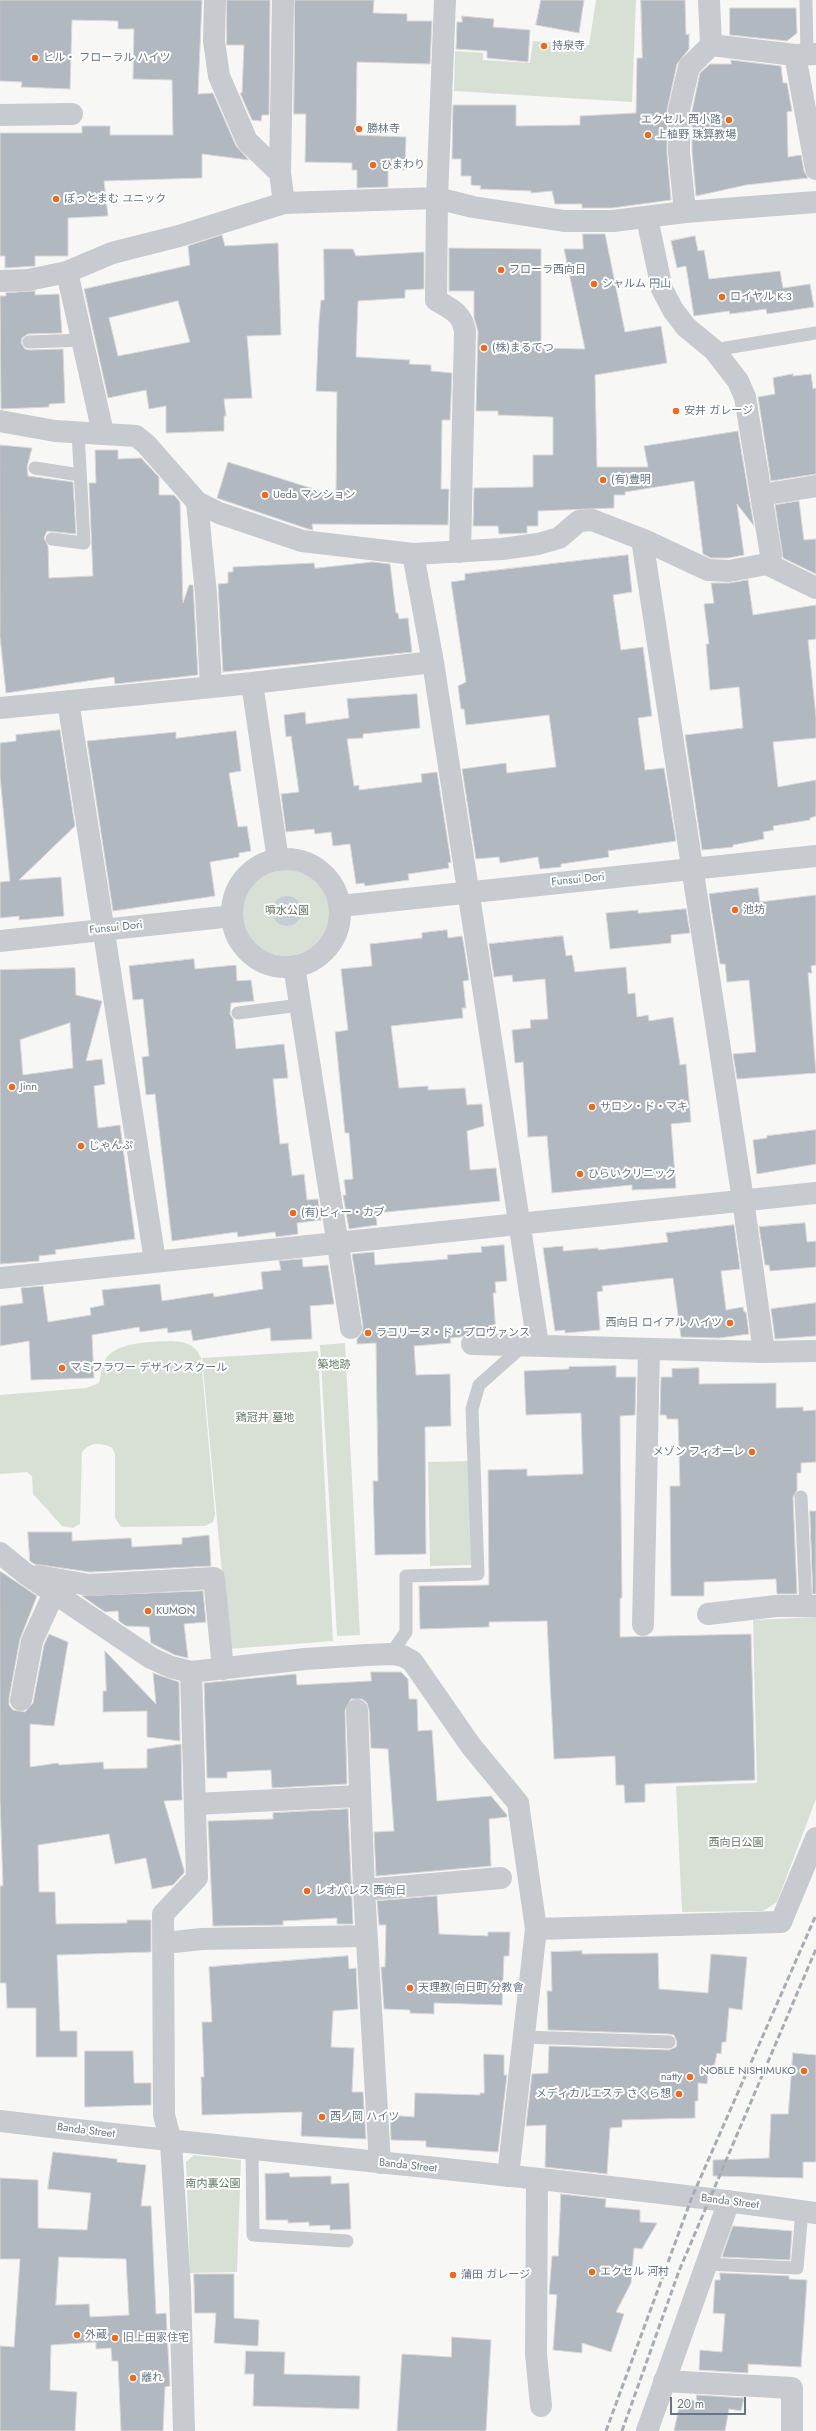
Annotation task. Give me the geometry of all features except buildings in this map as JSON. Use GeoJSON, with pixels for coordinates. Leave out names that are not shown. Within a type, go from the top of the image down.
{"type":"FeatureCollection","features":[{"type":"Feature","properties":{"kind":"street"},"geometry":{"type":"LineString","coordinates":[[216,0],[214,41],[219,76],[247,141],[280,173]]}},
{"type":"Feature","properties":{"kind":"street"},"geometry":{"type":"LineString","coordinates":[[284,0],[280,173],[284,203]]}},
{"type":"Feature","properties":{"kind":"street"},"geometry":{"type":"LineString","coordinates":[[445,0],[436,300],[459,314],[464,321],[465,331],[460,552]]}},
{"type":"Feature","properties":{"kind":"street"},"geometry":{"type":"LineString","coordinates":[[685,212],[679,152],[679,110],[689,67],[711,45],[708,0]]}},
{"type":"Feature","properties":{"kind":"street"},"geometry":{"type":"LineString","coordinates":[[711,45],[806,55],[816,169]]}},
{"type":"Feature","properties":{"kind":"street"},"geometry":{"type":"LineString","coordinates":[[0,115],[72,114]]}},
{"type":"Feature","properties":{"kind":"street"},"geometry":{"type":"LineString","coordinates":[[0,281],[28,280],[66,272],[112,253],[179,236],[284,203],[438,198],[473,207],[564,221],[613,221],[647,218],[685,212],[816,202]]}},
{"type":"Feature","properties":{"kind":"street"},"geometry":{"type":"LineString","coordinates":[[647,218],[662,289],[666,299],[686,327],[714,350],[738,381],[745,397],[771,555],[767,564]]}},
{"type":"Feature","properties":{"kind":"street"},"geometry":{"type":"LineString","coordinates":[[66,272],[103,434]]}},
{"type":"Feature","properties":{"kind":"street"},"geometry":{"type":"LineString","coordinates":[[0,421],[55,430],[136,436],[146,444],[197,502],[219,513],[302,541],[414,554],[460,552],[538,544],[559,538],[579,521],[592,520],[642,539],[708,570],[729,571],[767,564],[816,588]]}},
{"type":"Feature","properties":{"kind":"street"},"geometry":{"type":"LineString","coordinates":[[761,495],[816,486]]}},
{"type":"Feature","properties":{"kind":"street"},"geometry":{"type":"LineString","coordinates":[[197,502],[206,594],[212,686]]}},
{"type":"Feature","properties":{"kind":"street"},"geometry":{"type":"LineString","coordinates":[[642,539],[743,1200],[764,1352]]}},
{"type":"Feature","properties":{"kind":"street"},"geometry":{"type":"LineString","coordinates":[[414,554],[433,662],[520,1224],[531,1345]]}},
{"type":"Feature","properties":{"kind":"street"},"geometry":{"type":"LineString","coordinates":[[0,708],[252,683],[433,662]]}},
{"type":"Feature","properties":{"kind":"street"},"geometry":{"type":"LineString","coordinates":[[252,683],[278,860]]}},
{"type":"Feature","properties":{"kind":"street"},"geometry":{"type":"LineString","coordinates":[[68,701],[155,1261]]}},
{"type":"Feature","properties":{"kind":"street","name":"Funsui Dori"},"geometry":{"type":"LineString","coordinates":[[340,906],[816,856]]}},
{"type":"Feature","properties":{"kind":"street"},"geometry":{"type":"LineString","coordinates":[[278,860],[292,860],[318,870],[336,892],[340,906],[340,923],[331,943],[324,952],[310,962],[294,966],[276,966],[259,960],[250,952],[236,933],[232,916],[234,900],[240,886],[250,874],[263,865],[278,860]]}},
{"type":"Feature","properties":{"kind":"street","name":"Funsui Dori"},"geometry":{"type":"LineString","coordinates":[[0,941],[232,916]]}},
{"type":"Feature","properties":{"kind":"street"},"geometry":{"type":"LineString","coordinates":[[294,966],[351,1328]]}},
{"type":"Feature","properties":{"kind":"street"},"geometry":{"type":"LineString","coordinates":[[0,1278],[816,1193]]}},
{"type":"Feature","properties":{"kind":"street"},"geometry":{"type":"LineString","coordinates":[[472,1344],[764,1352],[816,1351]]}},
{"type":"Feature","properties":{"kind":"street"},"geometry":{"type":"LineString","coordinates":[[643,1625],[649,1349]]}},
{"type":"Feature","properties":{"kind":"street"},"geometry":{"type":"LineString","coordinates":[[0,1553],[26,1574],[151,1658],[171,1667],[191,1672],[305,1659],[391,1654],[403,1656],[412,1662],[471,1746],[518,1803],[536,1929],[508,2176]]}},
{"type":"Feature","properties":{"kind":"street"},"geometry":{"type":"LineString","coordinates":[[26,1574],[89,1585],[214,1578],[223,1669]]}},
{"type":"Feature","properties":{"kind":"street"},"geometry":{"type":"LineString","coordinates":[[21,1700],[32,1641],[54,1592]]}},
{"type":"Feature","properties":{"kind":"street"},"geometry":{"type":"LineString","coordinates":[[708,1614],[776,1606],[811,1606]]}},
{"type":"Feature","properties":{"kind":"street"},"geometry":{"type":"LineString","coordinates":[[184,2431],[180,2288],[171,2142],[164,2115],[164,1943],[162,1914],[197,1878],[191,1672]]}},
{"type":"Feature","properties":{"kind":"street"},"geometry":{"type":"LineString","coordinates":[[357,1710],[359,1796],[366,1936],[380,2163]]}},
{"type":"Feature","properties":{"kind":"street"},"geometry":{"type":"LineString","coordinates":[[195,1804],[359,1796]]}},
{"type":"Feature","properties":{"kind":"street"},"geometry":{"type":"LineString","coordinates":[[536,1929],[781,1922],[816,1838]]}},
{"type":"Feature","properties":{"kind":"street"},"geometry":{"type":"LineString","coordinates":[[364,1890],[501,1878]]}},
{"type":"Feature","properties":{"kind":"street"},"geometry":{"type":"LineString","coordinates":[[164,1943],[202,1939],[366,1936]]}},
{"type":"Feature","properties":{"kind":"street","name":"Banda Street"},"geometry":{"type":"LineString","coordinates":[[0,2121],[171,2142],[537,2179],[729,2201],[809,2212]]}},
{"type":"Feature","properties":{"kind":"street"},"geometry":{"type":"LineString","coordinates":[[537,2179],[536,2354],[540,2406]]}},
{"type":"Feature","properties":{"kind":"street"},"geometry":{"type":"LineString","coordinates":[[647,2431],[705,2264],[729,2201]]}},
{"type":"Feature","properties":{"kind":"street"},"geometry":{"type":"LineString","coordinates":[[664,2381],[792,2388],[792,2431]]}},
{"type":"Feature","properties":{"kind":"lane"},"geometry":{"type":"LineString","coordinates":[[806,0],[806,55]]}},
{"type":"Feature","properties":{"kind":"lane"},"geometry":{"type":"LineString","coordinates":[[714,350],[816,333]]}},
{"type":"Feature","properties":{"kind":"lane"},"geometry":{"type":"LineString","coordinates":[[29,342],[82,340]]}},
{"type":"Feature","properties":{"kind":"lane"},"geometry":{"type":"LineString","coordinates":[[52,539],[84,543],[78,432]]}},
{"type":"Feature","properties":{"kind":"lane"},"geometry":{"type":"LineString","coordinates":[[35,468],[80,475]]}},
{"type":"Feature","properties":{"kind":"lane"},"geometry":{"type":"LineString","coordinates":[[238,1013],[300,1005]]}},
{"type":"Feature","properties":{"kind":"lane"},"geometry":{"type":"LineString","coordinates":[[391,1654],[406,1632],[406,1576],[478,1574],[472,1409],[479,1385],[531,1345]]}},
{"type":"Feature","properties":{"kind":"lane"},"geometry":{"type":"LineString","coordinates":[[802,1497],[811,1606]]}},
{"type":"Feature","properties":{"kind":"lane"},"geometry":{"type":"LineString","coordinates":[[524,2037],[669,2042]]}},
{"type":"Feature","properties":{"kind":"lane"},"geometry":{"type":"LineString","coordinates":[[252,2150],[253,2235],[347,2241]]}},
{"type":"Feature","properties":{"kind":"lane"},"geometry":{"type":"LineString","coordinates":[[705,2264],[796,2268],[809,2212]]}},
{"type":"Feature","properties":{"kind":"green space"},"geometry":{"type":"Polygon","coordinates":[[[596,0],[636,0],[632,102],[454,91],[455,51],[483,53],[483,60],[530,63],[533,41],[589,45],[596,0]]]}},
{"type":"Feature","properties":{"kind":"green space","name":"噴水公園"},"geometry":{"type":"Polygon","coordinates":[[[286,866],[303,869],[318,879],[328,894],[331,911],[328,928],[318,943],[303,953],[286,956],[269,953],[254,943],[244,928],[241,911],[244,894],[254,879],[269,869],[286,866]]]}},
{"type":"Feature","properties":{"kind":"green space"},"geometry":{"type":"Polygon","coordinates":[[[171,1341],[181,1342],[193,1347],[199,1353],[201,1358],[215,1514],[213,1522],[205,1526],[121,1527],[115,1518],[115,1454],[112,1448],[100,1444],[89,1446],[82,1452],[80,1524],[73,1528],[62,1526],[33,1494],[32,1476],[27,1472],[0,1474],[0,1395],[86,1388],[99,1383],[104,1362],[109,1355],[116,1350],[124,1346],[134,1344],[171,1341]]]}},
{"type":"Feature","properties":{"kind":"green space","name":"築地跡"},"geometry":{"type":"Polygon","coordinates":[[[345,1343],[360,1635],[337,1636],[320,1345],[345,1343]]]}},
{"type":"Feature","properties":{"kind":"green space","name":"鶏冠井 墓地"},"geometry":{"type":"Polygon","coordinates":[[[318,1351],[333,1641],[229,1649],[202,1358],[318,1351]]]}},
{"type":"Feature","properties":{"kind":"green space"},"geometry":{"type":"Polygon","coordinates":[[[471,1461],[474,1565],[430,1566],[428,1462],[471,1461]]]}},
{"type":"Feature","properties":{"kind":"green space","name":"西向日公園"},"geometry":{"type":"Polygon","coordinates":[[[816,1617],[816,1799],[777,1902],[763,1911],[682,1912],[676,1786],[757,1783],[753,1620],[816,1617]]]}},
{"type":"Feature","properties":{"kind":"green space","name":"南内裏公園"},"geometry":{"type":"Polygon","coordinates":[[[194,2155],[241,2160],[237,2272],[190,2273],[186,2162],[194,2155]]]}},
{"type":"Feature","properties":{"kind":"shaded area"},"geometry":{"type":"Polygon","coordinates":[[[287,896],[298,900],[302,911],[298,922],[287,926],[276,922],[272,911],[276,900],[287,896]]]}},
{"type":"Feature","properties":{"kind":"railway"},"geometry":{"type":"LineString","coordinates":[[606,2431],[692,2197],[816,1915]]}},
{"type":"Feature","properties":{"kind":"railway"},"geometry":{"type":"LineString","coordinates":[[622,2431],[679,2271],[816,1949]]}},
{"type":"Feature","properties":{"kind":"place","name":"持泉寺"},"geometry":{"type":"Point","coordinates":[544,46]}},
{"type":"Feature","properties":{"kind":"place","name":"ヒル・ フローラル ハイツ"},"geometry":{"type":"Point","coordinates":[35,58]}},
{"type":"Feature","properties":{"kind":"place","name":"エクセル 西小路"},"geometry":{"type":"Point","coordinates":[729,120]}},
{"type":"Feature","properties":{"kind":"place","name":"勝林寺"},"geometry":{"type":"Point","coordinates":[359,129]}},
{"type":"Feature","properties":{"kind":"place","name":"上植野 珠算教場"},"geometry":{"type":"Point","coordinates":[648,135]}},
{"type":"Feature","properties":{"kind":"place","name":"ひまわり"},"geometry":{"type":"Point","coordinates":[373,165]}},
{"type":"Feature","properties":{"kind":"place","name":"ぽっとまむ ユニック"},"geometry":{"type":"Point","coordinates":[56,199]}},
{"type":"Feature","properties":{"kind":"place","name":"フローラ西向日"},"geometry":{"type":"Point","coordinates":[501,270]}},
{"type":"Feature","properties":{"kind":"place","name":"シャルム 円山"},"geometry":{"type":"Point","coordinates":[594,284]}},
{"type":"Feature","properties":{"kind":"place","name":"ロイヤル K-3"},"geometry":{"type":"Point","coordinates":[722,297]}},
{"type":"Feature","properties":{"kind":"place","name":"(株)まるてつ"},"geometry":{"type":"Point","coordinates":[484,348]}},
{"type":"Feature","properties":{"kind":"place","name":"安井 ガレージ"},"geometry":{"type":"Point","coordinates":[676,411]}},
{"type":"Feature","properties":{"kind":"place","name":"(有)豊明"},"geometry":{"type":"Point","coordinates":[603,480]}},
{"type":"Feature","properties":{"kind":"place","name":"Ueda マンション"},"geometry":{"type":"Point","coordinates":[265,495]}},
{"type":"Feature","properties":{"kind":"place","name":"池坊"},"geometry":{"type":"Point","coordinates":[735,910]}},
{"type":"Feature","properties":{"kind":"place","name":"Jinn"},"geometry":{"type":"Point","coordinates":[12,1087]}},
{"type":"Feature","properties":{"kind":"place","name":"サロン・ド・マキ"},"geometry":{"type":"Point","coordinates":[592,1107]}},
{"type":"Feature","properties":{"kind":"place","name":"じゃんぷ"},"geometry":{"type":"Point","coordinates":[81,1146]}},
{"type":"Feature","properties":{"kind":"place","name":"ひらいクリニック"},"geometry":{"type":"Point","coordinates":[580,1174]}},
{"type":"Feature","properties":{"kind":"place","name":"(有)ピィー・カブ"},"geometry":{"type":"Point","coordinates":[293,1213]}},
{"type":"Feature","properties":{"kind":"place","name":"西向日 ロイアル ハイツ"},"geometry":{"type":"Point","coordinates":[730,1323]}},
{"type":"Feature","properties":{"kind":"place","name":"ラコリーヌ・ド・プロヴァンス"},"geometry":{"type":"Point","coordinates":[368,1333]}},
{"type":"Feature","properties":{"kind":"place","name":"マミフラワー デザインスクール"},"geometry":{"type":"Point","coordinates":[62,1368]}},
{"type":"Feature","properties":{"kind":"place","name":"メゾン フィオーレ"},"geometry":{"type":"Point","coordinates":[752,1452]}},
{"type":"Feature","properties":{"kind":"place","name":"KUMON"},"geometry":{"type":"Point","coordinates":[148,1611]}},
{"type":"Feature","properties":{"kind":"place","name":"レオパレス 西向日"},"geometry":{"type":"Point","coordinates":[307,1891]}},
{"type":"Feature","properties":{"kind":"place","name":"天理教 向日町 分教會"},"geometry":{"type":"Point","coordinates":[410,1988]}},
{"type":"Feature","properties":{"kind":"place","name":"NOBLE NISHIMUKO"},"geometry":{"type":"Point","coordinates":[804,2071]}},
{"type":"Feature","properties":{"kind":"place","name":"natty"},"geometry":{"type":"Point","coordinates":[690,2077]}},
{"type":"Feature","properties":{"kind":"place","name":"メディカルエステ さくら想"},"geometry":{"type":"Point","coordinates":[679,2094]}},
{"type":"Feature","properties":{"kind":"place","name":"西ノ岡 ハイツ"},"geometry":{"type":"Point","coordinates":[322,2117]}},
{"type":"Feature","properties":{"kind":"place","name":"エクセル 河村"},"geometry":{"type":"Point","coordinates":[592,2272]}},
{"type":"Feature","properties":{"kind":"place","name":"蒲田 ガレージ"},"geometry":{"type":"Point","coordinates":[453,2275]}},
{"type":"Feature","properties":{"kind":"place","name":"外蔵"},"geometry":{"type":"Point","coordinates":[77,2335]}},
{"type":"Feature","properties":{"kind":"place","name":"旧上田家住宅"},"geometry":{"type":"Point","coordinates":[115,2338]}},
{"type":"Feature","properties":{"kind":"place","name":"離れ"},"geometry":{"type":"Point","coordinates":[133,2378]}}]}
